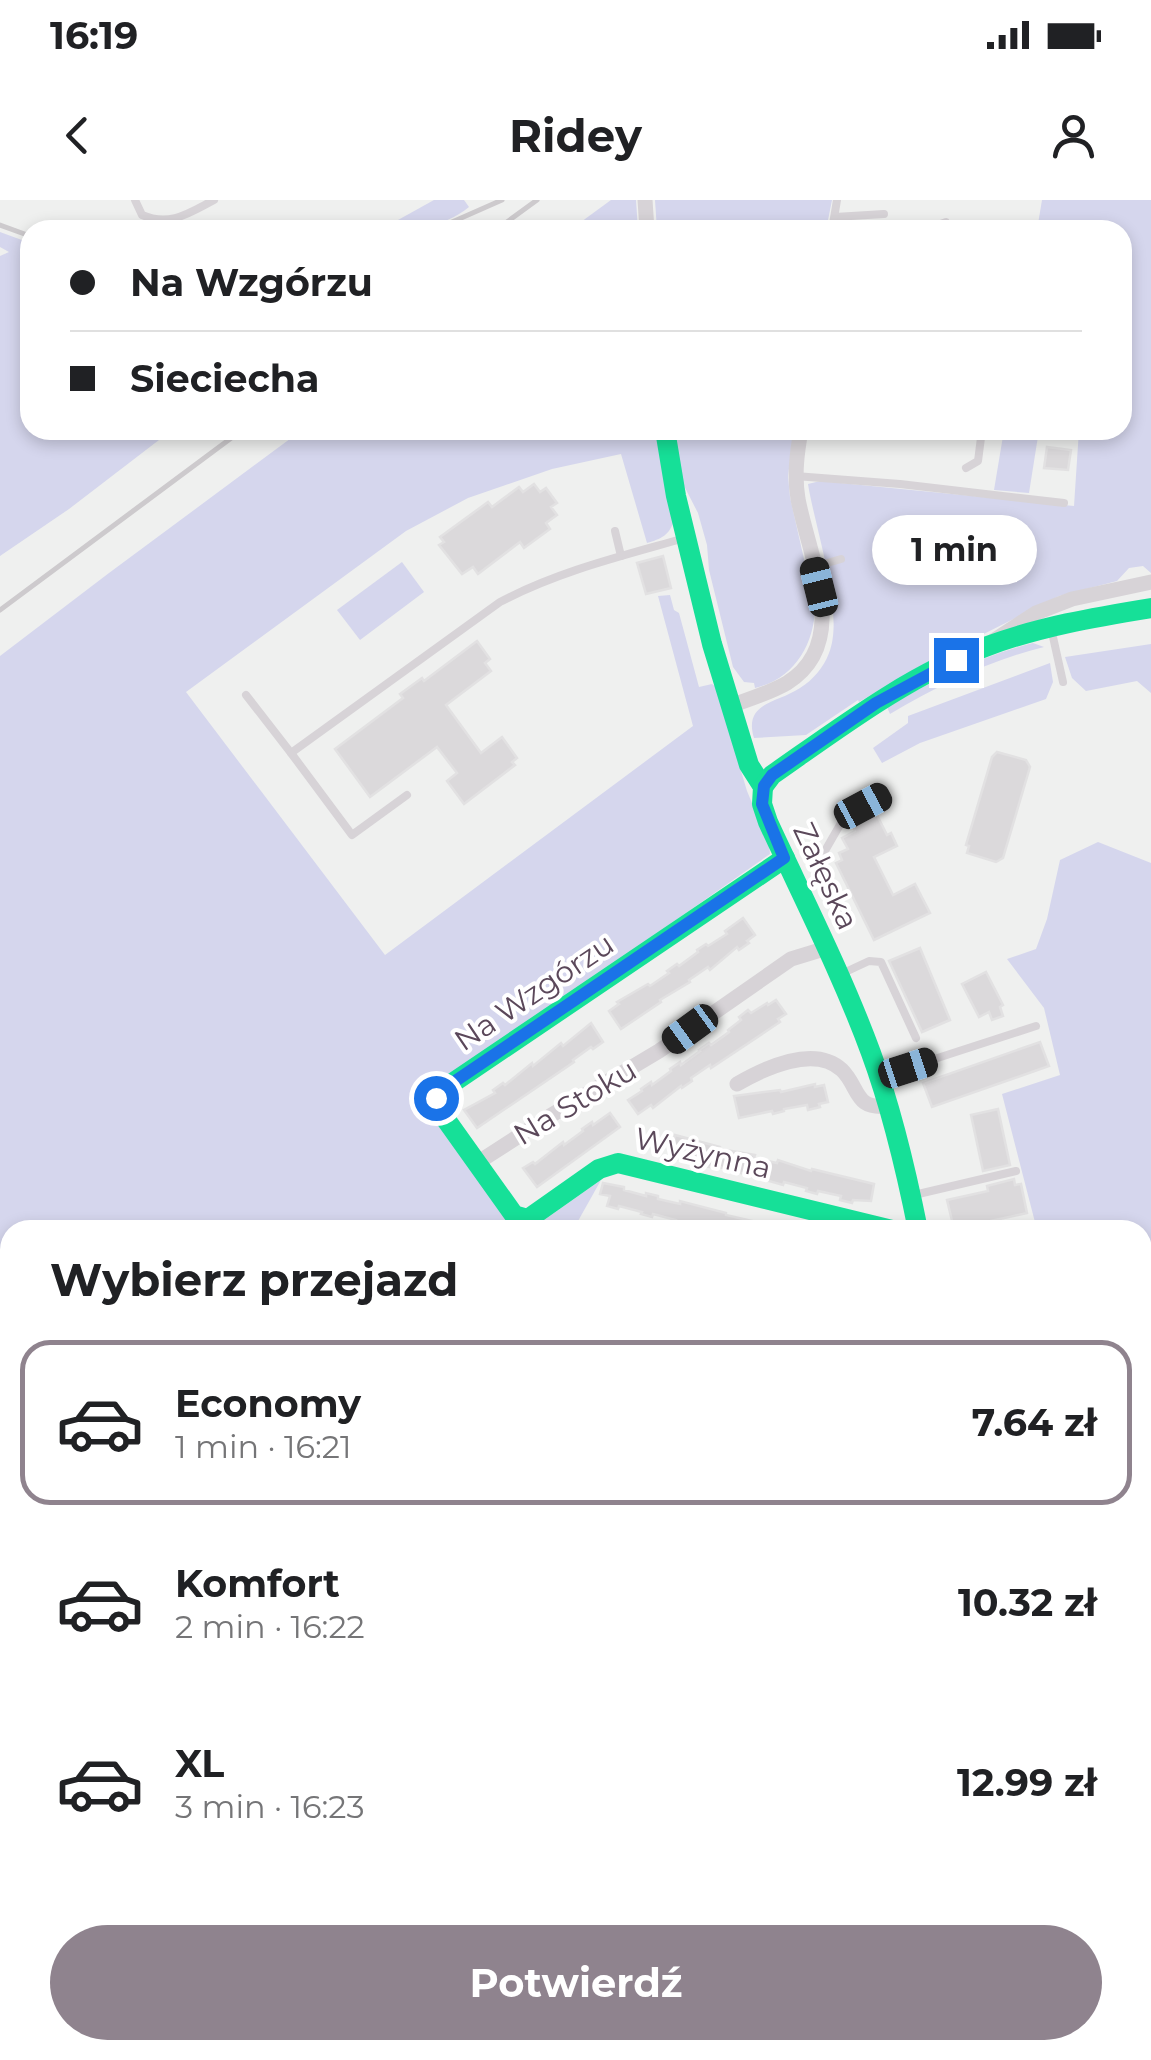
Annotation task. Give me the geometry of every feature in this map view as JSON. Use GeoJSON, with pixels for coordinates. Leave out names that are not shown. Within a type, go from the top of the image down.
{"type":"FeatureCollection","features":[{"type":"Feature","properties":{"kind":"street","name":"Załęska"},"geometry":{"type":"LineString","coordinates":[[667,440],[686,538],[730,706],[749,765],[764,786],[762,804],[839,975],[879,1078],[916,1220]]}},
{"type":"Feature","properties":{"kind":"street"},"geometry":{"type":"LineString","coordinates":[[730,706],[786,684],[809,663],[822,636],[824,608],[795,476],[800,440]]}},
{"type":"Feature","properties":{"kind":"street"},"geometry":{"type":"LineString","coordinates":[[764,786],[772,775],[914,681],[1050,618],[1090,594],[1151,582]]}},
{"type":"Feature","properties":{"kind":"street"},"geometry":{"type":"LineString","coordinates":[[1050,618],[1151,608]]}},
{"type":"Feature","properties":{"kind":"street","name":"Na Wzgórzu"},"geometry":{"type":"LineString","coordinates":[[514,1215],[436,1107],[436,1098],[445,1088],[784,858]]}},
{"type":"Feature","properties":{"kind":"street","name":"Na Stoku"},"geometry":{"type":"LineString","coordinates":[[477,1163],[659,1051],[792,958],[827,948]]}},
{"type":"Feature","properties":{"kind":"street"},"geometry":{"type":"LineString","coordinates":[[737,1084],[772,1066],[796,1060],[822,1060],[844,1072],[866,1104],[888,1106]]}},
{"type":"Feature","properties":{"kind":"street","name":"Wyżynna"},"geometry":{"type":"LineString","coordinates":[[514,1215],[528,1219],[598,1169],[618,1162],[852,1220]]}},
{"type":"Feature","properties":{"kind":"lane"},"geometry":{"type":"LineString","coordinates":[[135,200],[142,214],[163,220]]}},
{"type":"Feature","properties":{"kind":"lane"},"geometry":{"type":"LineString","coordinates":[[176,220],[214,200]]}},
{"type":"Feature","properties":{"kind":"lane"},"geometry":{"type":"LineString","coordinates":[[834,220],[837,200]]}},
{"type":"Feature","properties":{"kind":"lane"},"geometry":{"type":"LineString","coordinates":[[834,217],[884,214]]}},
{"type":"Feature","properties":{"kind":"lane"},"geometry":{"type":"LineString","coordinates":[[966,468],[978,460],[981,440]]}},
{"type":"Feature","properties":{"kind":"lane"},"geometry":{"type":"LineString","coordinates":[[795,476],[1064,502]]}},
{"type":"Feature","properties":{"kind":"lane"},"geometry":{"type":"LineString","coordinates":[[615,531],[621,556]]}},
{"type":"Feature","properties":{"kind":"lane"},"geometry":{"type":"LineString","coordinates":[[292,753],[500,602],[534,585],[686,538]]}},
{"type":"Feature","properties":{"kind":"lane"},"geometry":{"type":"LineString","coordinates":[[814,566],[841,560]]}},
{"type":"Feature","properties":{"kind":"lane"},"geometry":{"type":"LineString","coordinates":[[1050,618],[1064,682]]}},
{"type":"Feature","properties":{"kind":"lane"},"geometry":{"type":"LineString","coordinates":[[246,695],[352,835],[407,794]]}},
{"type":"Feature","properties":{"kind":"lane"},"geometry":{"type":"LineString","coordinates":[[848,919],[820,860],[848,814],[880,797]]}},
{"type":"Feature","properties":{"kind":"lane"},"geometry":{"type":"LineString","coordinates":[[803,898],[830,885]]}},
{"type":"Feature","properties":{"kind":"lane"},"geometry":{"type":"LineString","coordinates":[[839,975],[878,960],[916,1038]]}},
{"type":"Feature","properties":{"kind":"lane"},"geometry":{"type":"LineString","coordinates":[[879,1078],[1036,1026]]}},
{"type":"Feature","properties":{"kind":"lane"},"geometry":{"type":"LineString","coordinates":[[911,1196],[1016,1171]]}},
{"type":"Feature","properties":{"kind":"shaded area"},"geometry":{"type":"Polygon","coordinates":[[[434,200],[464,200],[469,207],[446,220],[398,220],[434,200]]]}},
{"type":"Feature","properties":{"kind":"shaded area"},"geometry":{"type":"Polygon","coordinates":[[[611,200],[636,200],[637,220],[584,220],[611,200]]]}},
{"type":"Feature","properties":{"kind":"shaded area"},"geometry":{"type":"Polygon","coordinates":[[[655,200],[832,200],[828,220],[656,220],[655,200]]]}},
{"type":"Feature","properties":{"kind":"shaded area"},"geometry":{"type":"Polygon","coordinates":[[[1042,200],[1151,200],[1151,573],[1143,566],[1129,568],[1117,581],[1059,596],[858,700],[806,735],[754,738],[753,717],[758,710],[814,677],[827,658],[833,636],[831,594],[808,484],[820,481],[1074,506],[1078,440],[1132,440],[1132,220],[1039,220],[1042,200]]]}},
{"type":"Feature","properties":{"kind":"shaded area"},"geometry":{"type":"Polygon","coordinates":[[[0,232],[20,239],[20,440],[159,440],[0,556],[0,256],[9,252],[0,247],[0,232]]]}},
{"type":"Feature","properties":{"kind":"shaded area"},"geometry":{"type":"Polygon","coordinates":[[[289,440],[659,440],[674,520],[657,540],[647,543],[621,454],[552,469],[468,498],[406,531],[186,692],[385,955],[693,726],[658,596],[670,595],[674,610],[679,613],[699,687],[716,687],[770,854],[424,1097],[510,1220],[0,1220],[0,656],[289,440]]]}},
{"type":"Feature","properties":{"kind":"shaded area"},"geometry":{"type":"Polygon","coordinates":[[[675,440],[793,440],[790,497],[815,608],[814,622],[799,658],[781,677],[769,683],[755,688],[754,683],[744,682],[733,667],[709,570],[707,545],[698,513],[681,480],[675,440]]]}},
{"type":"Feature","properties":{"kind":"shaded area"},"geometry":{"type":"Polygon","coordinates":[[[1002,440],[1037,440],[1029,493],[994,490],[1002,440]]]}},
{"type":"Feature","properties":{"kind":"shaded area"},"geometry":{"type":"Polygon","coordinates":[[[402,562],[424,592],[360,640],[337,610],[402,562]]]}},
{"type":"Feature","properties":{"kind":"shaded area"},"geometry":{"type":"Polygon","coordinates":[[[1033,643],[1044,647],[965,675],[890,714],[887,707],[940,679],[1033,643]]]}},
{"type":"Feature","properties":{"kind":"shaded area"},"geometry":{"type":"Polygon","coordinates":[[[1151,644],[1151,693],[1137,681],[1086,691],[1072,678],[1065,657],[1151,644]]]}},
{"type":"Feature","properties":{"kind":"shaded area"},"geometry":{"type":"Polygon","coordinates":[[[1050,663],[1053,682],[1046,699],[920,743],[882,763],[873,748],[908,723],[908,716],[1050,663]]]}},
{"type":"Feature","properties":{"kind":"shaded area"},"geometry":{"type":"Polygon","coordinates":[[[1098,842],[1151,863],[1151,1220],[1034,1220],[1002,1094],[1060,1075],[1044,1008],[1007,959],[1036,949],[1060,860],[1098,842]]]}},
{"type":"Feature","properties":{"kind":"shaded area"},"geometry":{"type":"Polygon","coordinates":[[[601,1180],[579,1220],[544,1220],[601,1180]]]}},
{"type":"Feature","properties":{"kind":"building"},"geometry":{"type":"Polygon","coordinates":[[[1047,447],[1071,450],[1068,470],[1044,468],[1047,447]]]}},
{"type":"Feature","properties":{"kind":"building"},"geometry":{"type":"Polygon","coordinates":[[[534,484],[540,492],[546,488],[557,503],[551,507],[557,515],[546,523],[550,529],[524,548],[520,542],[478,574],[473,567],[462,574],[439,545],[444,542],[440,537],[488,502],[492,507],[519,487],[523,492],[534,484]]]}},
{"type":"Feature","properties":{"kind":"building"},"geometry":{"type":"Polygon","coordinates":[[[663,556],[671,588],[646,594],[637,563],[663,556]]]}},
{"type":"Feature","properties":{"kind":"building"},"geometry":{"type":"Polygon","coordinates":[[[477,641],[490,659],[485,663],[491,671],[446,705],[481,753],[502,737],[517,758],[512,762],[515,765],[464,804],[447,781],[457,773],[437,747],[370,797],[335,749],[403,698],[400,694],[477,641]]]}},
{"type":"Feature","properties":{"kind":"building"},"geometry":{"type":"Polygon","coordinates":[[[997,752],[1026,760],[1030,767],[1003,858],[996,862],[967,853],[966,845],[992,757],[997,752]]]}},
{"type":"Feature","properties":{"kind":"building"},"geometry":{"type":"Polygon","coordinates":[[[876,813],[897,846],[874,857],[893,895],[915,884],[930,913],[874,940],[836,863],[842,860],[839,853],[848,849],[842,838],[855,831],[852,825],[876,813]]]}},
{"type":"Feature","properties":{"kind":"building"},"geometry":{"type":"Polygon","coordinates":[[[743,918],[755,935],[749,943],[739,950],[737,947],[710,970],[708,967],[621,1029],[609,1011],[617,1002],[650,986],[697,950],[727,934],[725,931],[743,918]]]}},
{"type":"Feature","properties":{"kind":"building"},"geometry":{"type":"Polygon","coordinates":[[[920,948],[950,1020],[922,1032],[889,961],[920,948]]]}},
{"type":"Feature","properties":{"kind":"building"},"geometry":{"type":"Polygon","coordinates":[[[986,972],[1003,1005],[1003,1016],[992,1020],[989,1012],[979,1017],[962,984],[986,972]]]}},
{"type":"Feature","properties":{"kind":"building"},"geometry":{"type":"Polygon","coordinates":[[[776,1000],[786,1014],[778,1019],[780,1022],[711,1068],[710,1065],[653,1108],[651,1105],[638,1114],[628,1100],[641,1089],[729,1032],[748,1010],[751,1013],[776,1000]]]}},
{"type":"Feature","properties":{"kind":"building"},"geometry":{"type":"Polygon","coordinates":[[[591,1023],[603,1042],[477,1128],[464,1110],[495,1093],[493,1090],[532,1063],[533,1066],[561,1043],[563,1046],[591,1023]]]}},
{"type":"Feature","properties":{"kind":"building"},"geometry":{"type":"Polygon","coordinates":[[[1040,1042],[1049,1066],[932,1107],[923,1083],[1040,1042]]]}},
{"type":"Feature","properties":{"kind":"building"},"geometry":{"type":"Polygon","coordinates":[[[824,1085],[828,1102],[819,1104],[820,1107],[808,1110],[807,1105],[739,1118],[734,1096],[824,1085]]]}},
{"type":"Feature","properties":{"kind":"building"},"geometry":{"type":"Polygon","coordinates":[[[998,1109],[1010,1165],[983,1171],[971,1115],[998,1109]]]}},
{"type":"Feature","properties":{"kind":"building"},"geometry":{"type":"Polygon","coordinates":[[[610,1113],[620,1127],[537,1187],[523,1168],[535,1164],[610,1113]]]}},
{"type":"Feature","properties":{"kind":"building"},"geometry":{"type":"Polygon","coordinates":[[[675,1135],[755,1155],[754,1158],[777,1163],[778,1160],[874,1184],[871,1201],[852,1203],[840,1200],[841,1196],[818,1191],[817,1194],[784,1182],[783,1185],[670,1157],[675,1135]]]}},
{"type":"Feature","properties":{"kind":"building"},"geometry":{"type":"Polygon","coordinates":[[[1014,1179],[1015,1185],[1021,1184],[1027,1213],[995,1220],[952,1220],[947,1200],[988,1191],[987,1186],[1014,1179]]]}},
{"type":"Feature","properties":{"kind":"building"},"geometry":{"type":"Polygon","coordinates":[[[603,1183],[748,1220],[676,1220],[653,1214],[652,1217],[607,1206],[610,1196],[600,1194],[603,1183]]]}},
{"type":"Feature","properties":{"kind":"railway"},"geometry":{"type":"LineString","coordinates":[[457,220],[502,200]]}},
{"type":"Feature","properties":{"kind":"railway"},"geometry":{"type":"LineString","coordinates":[[510,220],[537,200]]}},
{"type":"Feature","properties":{"kind":"railway"},"geometry":{"type":"LineString","coordinates":[[0,225],[20,232]]}},
{"type":"Feature","properties":{"kind":"railway"},"geometry":{"type":"LineString","coordinates":[[0,610],[229,440]]}},
{"type":"Feature","properties":{"kind":"traffic: fast"},"geometry":{"type":"LineString","coordinates":[[667,440],[676,496],[712,644],[749,765],[763,787],[762,804],[768,822],[871,1053],[898,1140],[916,1220]]}},
{"type":"Feature","properties":{"kind":"traffic: fast"},"geometry":{"type":"LineString","coordinates":[[763,787],[772,775],[848,722],[957,659],[1046,628],[1151,608]]}},
{"type":"Feature","properties":{"kind":"traffic: fast"},"geometry":{"type":"LineString","coordinates":[[785,858],[445,1088],[436,1098],[437,1107],[514,1215],[528,1219],[599,1169],[618,1163],[851,1220]]}},
{"type":"Feature","properties":{"kind":"route"},"geometry":{"type":"LineString","coordinates":[[436,1098],[445,1088],[784,858],[762,804],[766,781],[876,703],[956,660]]}}]}
